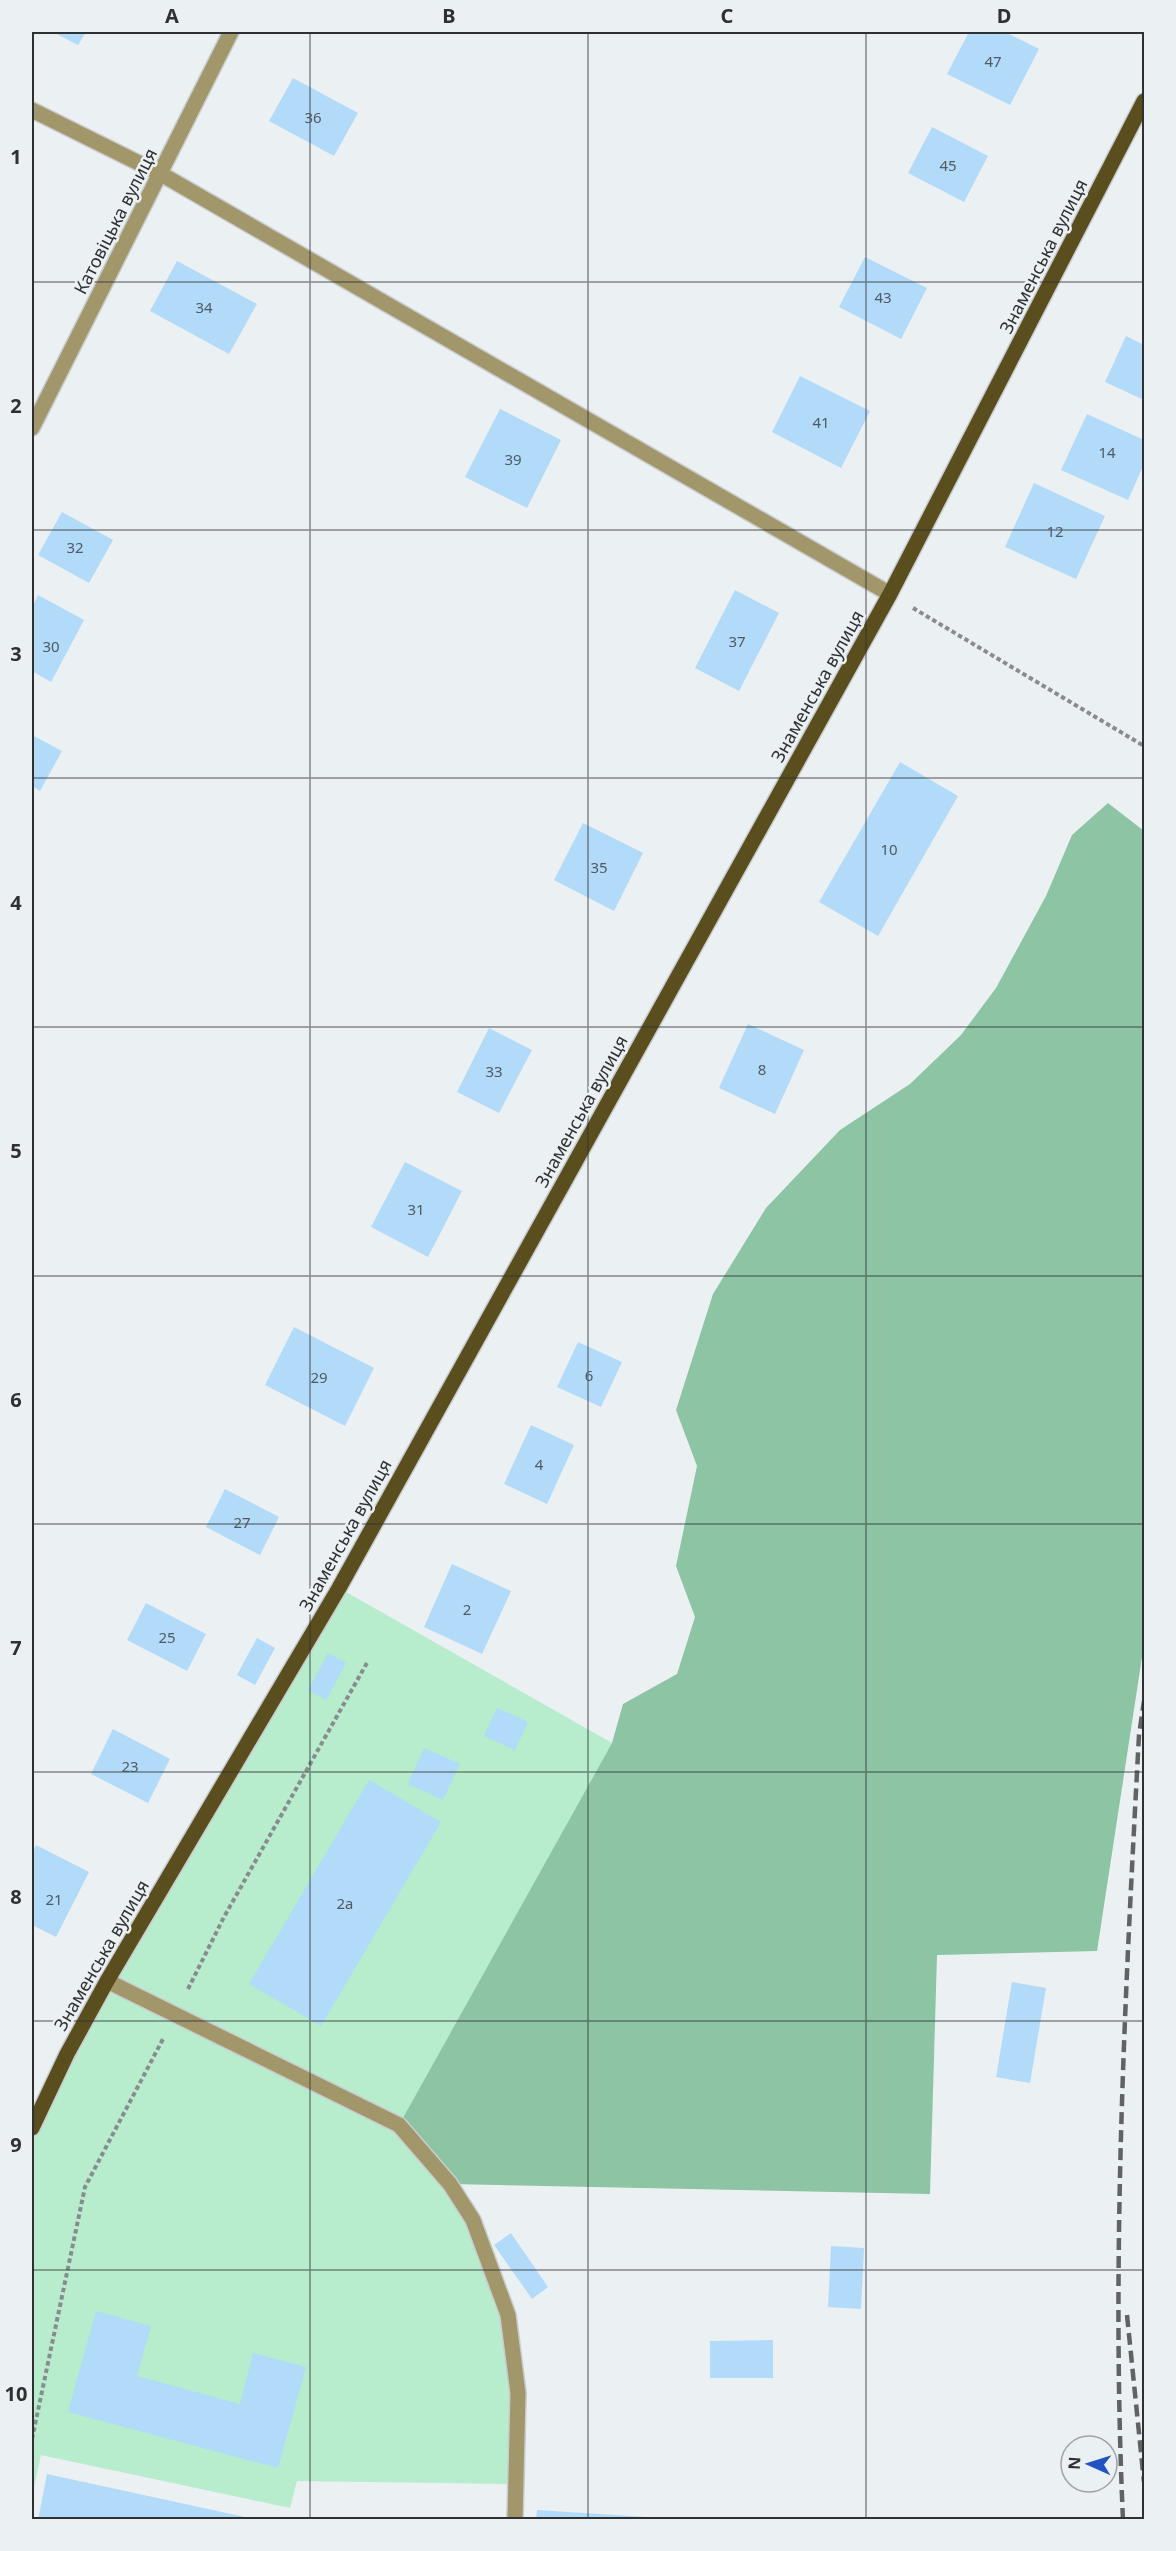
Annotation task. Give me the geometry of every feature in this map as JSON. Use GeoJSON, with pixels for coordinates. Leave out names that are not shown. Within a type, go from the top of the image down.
{"type":"FeatureCollection","features":[{"type":"Feature","properties":{"kind":"main road","name":"Знаменська вулиця"},"geometry":{"type":"LineString","coordinates":[[32,2128],[67,2054],[107,1981],[339,1588],[890,594],[1144,101]]}},
{"type":"Feature","properties":{"kind":"street","name":"Катовіцька вулиця"},"geometry":{"type":"LineString","coordinates":[[32,428],[231,32]]}},
{"type":"Feature","properties":{"kind":"street"},"geometry":{"type":"LineString","coordinates":[[32,110],[161,174],[890,594]]}},
{"type":"Feature","properties":{"kind":"street"},"geometry":{"type":"LineString","coordinates":[[107,1981],[399,2125],[450,2184],[473,2220],[508,2315],[518,2393],[515,2520]]}},
{"type":"Feature","properties":{"kind":"path"},"geometry":{"type":"LineString","coordinates":[[890,594],[1144,746]]}},
{"type":"Feature","properties":{"kind":"green space"},"geometry":{"type":"Polygon","coordinates":[[[1108,803],[1144,831],[1144,1644],[1097,1951],[937,1955],[930,2194],[450,2184],[399,2125],[612,1743],[623,1704],[677,1674],[695,1617],[676,1566],[697,1466],[676,1410],[713,1294],[766,1208],[840,1130],[910,1084],[961,1035],[996,988],[1046,896],[1072,835],[1108,803]]]}},
{"type":"Feature","properties":{"kind":"green space"},"geometry":{"type":"Polygon","coordinates":[[[339,1588],[612,1743],[399,2125],[450,2184],[508,2315],[517,2484],[297,2481],[290,2508],[41,2455],[32,2497],[32,2128],[339,1588]]]}},
{"type":"Feature","properties":{"kind":"building"},"geometry":{"type":"Polygon","coordinates":[[[53,32],[86,32],[78,45],[53,32]]]}},
{"type":"Feature","properties":{"kind":"building"},"geometry":{"type":"Polygon","coordinates":[[[969,32],[1005,32],[1039,49],[1010,105],[947,74],[969,32]]]}},
{"type":"Feature","properties":{"kind":"building"},"geometry":{"type":"Polygon","coordinates":[[[293,78],[358,113],[334,156],[269,121],[293,78]]]}},
{"type":"Feature","properties":{"kind":"building"},"geometry":{"type":"Polygon","coordinates":[[[932,127],[988,156],[964,202],[908,173],[932,127]]]}},
{"type":"Feature","properties":{"kind":"building"},"geometry":{"type":"Polygon","coordinates":[[[865,257],[927,288],[901,339],[839,307],[865,257]]]}},
{"type":"Feature","properties":{"kind":"building"},"geometry":{"type":"Polygon","coordinates":[[[177,261],[257,304],[229,354],[150,311],[177,261]]]}},
{"type":"Feature","properties":{"kind":"building"},"geometry":{"type":"Polygon","coordinates":[[[1126,336],[1144,345],[1144,400],[1105,382],[1126,336]]]}},
{"type":"Feature","properties":{"kind":"building"},"geometry":{"type":"Polygon","coordinates":[[[800,376],[870,411],[841,468],[772,432],[800,376]]]}},
{"type":"Feature","properties":{"kind":"building"},"geometry":{"type":"Polygon","coordinates":[[[500,409],[561,440],[527,508],[465,477],[500,409]]]}},
{"type":"Feature","properties":{"kind":"building"},"geometry":{"type":"Polygon","coordinates":[[[1087,414],[1144,440],[1144,464],[1128,500],[1061,470],[1087,414]]]}},
{"type":"Feature","properties":{"kind":"building"},"geometry":{"type":"Polygon","coordinates":[[[1034,483],[1105,516],[1076,579],[1005,547],[1034,483]]]}},
{"type":"Feature","properties":{"kind":"building"},"geometry":{"type":"Polygon","coordinates":[[[62,512],[113,540],[89,583],[38,555],[62,512]]]}},
{"type":"Feature","properties":{"kind":"building"},"geometry":{"type":"Polygon","coordinates":[[[735,590],[779,613],[739,691],[695,668],[735,590]]]}},
{"type":"Feature","properties":{"kind":"building"},"geometry":{"type":"Polygon","coordinates":[[[38,595],[84,620],[51,682],[32,671],[32,608],[38,595]]]}},
{"type":"Feature","properties":{"kind":"building"},"geometry":{"type":"Polygon","coordinates":[[[32,735],[62,751],[40,791],[32,786],[32,735]]]}},
{"type":"Feature","properties":{"kind":"building"},"geometry":{"type":"Polygon","coordinates":[[[900,762],[958,796],[878,936],[819,902],[900,762]]]}},
{"type":"Feature","properties":{"kind":"building"},"geometry":{"type":"Polygon","coordinates":[[[583,823],[643,853],[614,911],[554,880],[583,823]]]}},
{"type":"Feature","properties":{"kind":"building"},"geometry":{"type":"Polygon","coordinates":[[[748,1024],[804,1050],[775,1114],[719,1088],[748,1024]]]}},
{"type":"Feature","properties":{"kind":"building"},"geometry":{"type":"Polygon","coordinates":[[[489,1028],[532,1050],[499,1113],[457,1092],[489,1028]]]}},
{"type":"Feature","properties":{"kind":"building"},"geometry":{"type":"Polygon","coordinates":[[[405,1162],[462,1191],[428,1257],[371,1227],[405,1162]]]}},
{"type":"Feature","properties":{"kind":"building"},"geometry":{"type":"Polygon","coordinates":[[[294,1327],[374,1368],[345,1426],[265,1385],[294,1327]]]}},
{"type":"Feature","properties":{"kind":"building"},"geometry":{"type":"Polygon","coordinates":[[[578,1342],[622,1362],[601,1407],[557,1387],[578,1342]]]}},
{"type":"Feature","properties":{"kind":"building"},"geometry":{"type":"Polygon","coordinates":[[[531,1425],[574,1445],[547,1504],[504,1484],[531,1425]]]}},
{"type":"Feature","properties":{"kind":"building"},"geometry":{"type":"Polygon","coordinates":[[[225,1489],[279,1517],[260,1555],[206,1527],[225,1489]]]}},
{"type":"Feature","properties":{"kind":"building"},"geometry":{"type":"Polygon","coordinates":[[[452,1564],[511,1591],[482,1654],[424,1627],[452,1564]]]}},
{"type":"Feature","properties":{"kind":"building"},"geometry":{"type":"Polygon","coordinates":[[[146,1603],[206,1634],[187,1671],[127,1640],[146,1603]]]}},
{"type":"Feature","properties":{"kind":"building"},"geometry":{"type":"Polygon","coordinates":[[[257,1638],[275,1648],[255,1685],[237,1675],[257,1638]]]}},
{"type":"Feature","properties":{"kind":"building"},"geometry":{"type":"Polygon","coordinates":[[[328,1653],[346,1663],[326,1700],[308,1690],[328,1653]]]}},
{"type":"Feature","properties":{"kind":"building"},"geometry":{"type":"Polygon","coordinates":[[[497,1708],[528,1722],[515,1750],[484,1736],[497,1708]]]}},
{"type":"Feature","properties":{"kind":"building"},"geometry":{"type":"Polygon","coordinates":[[[113,1729],[170,1759],[148,1803],[91,1774],[113,1729]]]}},
{"type":"Feature","properties":{"kind":"building"},"geometry":{"type":"Polygon","coordinates":[[[424,1748],[460,1764],[443,1800],[408,1784],[424,1748]]]}},
{"type":"Feature","properties":{"kind":"building"},"geometry":{"type":"Polygon","coordinates":[[[369,1780],[441,1822],[321,2026],[249,1984],[369,1780]]]}},
{"type":"Feature","properties":{"kind":"building"},"geometry":{"type":"Polygon","coordinates":[[[36,1845],[89,1872],[56,1937],[32,1925],[32,1855],[36,1845]]]}},
{"type":"Feature","properties":{"kind":"building"},"geometry":{"type":"Polygon","coordinates":[[[1012,1982],[1046,1988],[1030,2083],[996,2077],[1012,1982]]]}},
{"type":"Feature","properties":{"kind":"building"},"geometry":{"type":"Polygon","coordinates":[[[511,2233],[548,2287],[532,2299],[494,2245],[511,2233]]]}},
{"type":"Feature","properties":{"kind":"building"},"geometry":{"type":"Polygon","coordinates":[[[831,2246],[864,2248],[861,2309],[828,2307],[831,2246]]]}},
{"type":"Feature","properties":{"kind":"building"},"geometry":{"type":"Polygon","coordinates":[[[96,2311],[151,2326],[137,2376],[240,2404],[253,2353],[306,2367],[278,2468],[68,2412],[96,2311]]]}},
{"type":"Feature","properties":{"kind":"building"},"geometry":{"type":"Polygon","coordinates":[[[773,2340],[773,2378],[710,2378],[710,2341],[773,2340]]]}},
{"type":"Feature","properties":{"kind":"building"},"geometry":{"type":"Polygon","coordinates":[[[47,2474],[254,2519],[254,2520],[38,2520],[47,2474]]]}},
{"type":"Feature","properties":{"kind":"building"},"geometry":{"type":"Polygon","coordinates":[[[537,2510],[662,2518],[662,2520],[536,2520],[537,2510]]]}},
{"type":"Feature","properties":{"kind":"railway"},"geometry":{"type":"LineString","coordinates":[[1123,2520],[1118,2324],[1121,2127],[1139,1735],[1144,1701]]}},
{"type":"Feature","properties":{"kind":"railway"},"geometry":{"type":"LineString","coordinates":[[1127,2315],[1144,2482]]}}]}
